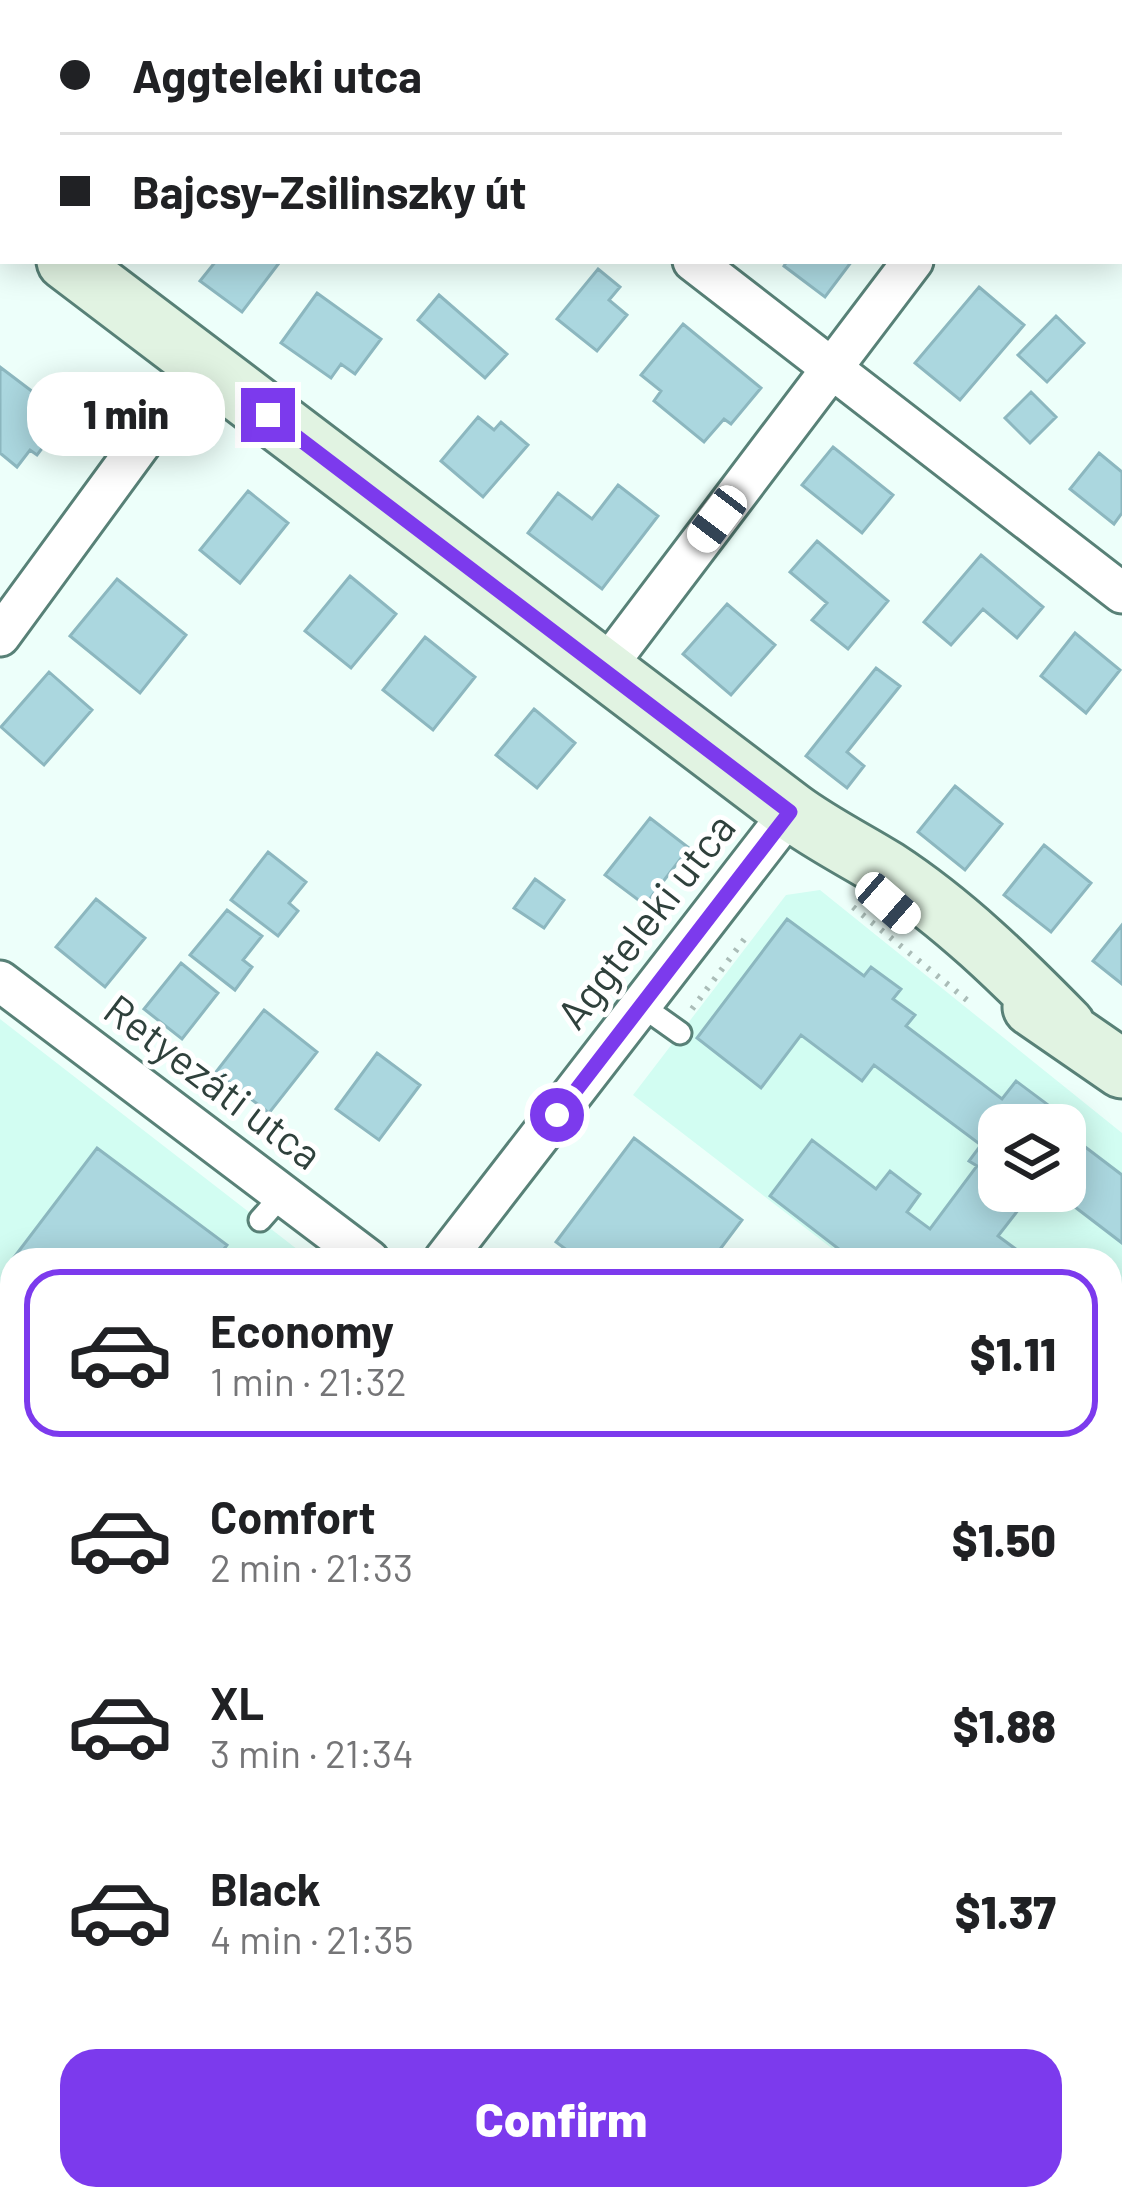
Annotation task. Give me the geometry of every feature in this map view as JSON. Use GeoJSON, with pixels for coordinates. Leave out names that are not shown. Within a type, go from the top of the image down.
{"type":"FeatureCollection","features":[{"type":"Feature","properties":{"kind":"main road"},"geometry":{"type":"LineString","coordinates":[[70,264],[837,844],[868,886],[917,929],[991,983],[1066,1026],[1122,1069]]}},
{"type":"Feature","properties":{"kind":"street"},"geometry":{"type":"LineString","coordinates":[[697,264],[1120,586]]}},
{"type":"Feature","properties":{"kind":"street"},"geometry":{"type":"LineString","coordinates":[[605,668],[911,264]]}},
{"type":"Feature","properties":{"kind":"street"},"geometry":{"type":"LineString","coordinates":[[0,636],[200,364]]}},
{"type":"Feature","properties":{"kind":"street","name":"Aggteleki utca"},"geometry":{"type":"LineString","coordinates":[[453,1248],[790,812]]}},
{"type":"Feature","properties":{"kind":"street","name":"Retyezáti utca"},"geometry":{"type":"LineString","coordinates":[[0,981],[271,1208],[346,1248]]}},
{"type":"Feature","properties":{"kind":"lane"},"geometry":{"type":"LineString","coordinates":[[642,1006],[680,1033]]}},
{"type":"Feature","properties":{"kind":"shaded area"},"geometry":{"type":"Polygon","coordinates":[[[820,890],[1086,1104],[978,1104],[978,1212],[1086,1212],[1086,1104],[1122,1133],[1122,1248],[831,1248],[633,1095],[786,895],[820,890]]]}},
{"type":"Feature","properties":{"kind":"shaded area"},"geometry":{"type":"Polygon","coordinates":[[[0,1019],[296,1248],[0,1248],[0,1019]]]}},
{"type":"Feature","properties":{"kind":"building"},"geometry":{"type":"Polygon","coordinates":[[[214,264],[278,264],[242,312],[200,281],[214,264]]]}},
{"type":"Feature","properties":{"kind":"building"},"geometry":{"type":"Polygon","coordinates":[[[785,264],[850,264],[825,297],[785,264]]]}},
{"type":"Feature","properties":{"kind":"building"},"geometry":{"type":"Polygon","coordinates":[[[598,269],[620,287],[609,300],[627,315],[597,351],[557,319],[598,269]]]}},
{"type":"Feature","properties":{"kind":"building"},"geometry":{"type":"Polygon","coordinates":[[[979,287],[1024,325],[960,400],[915,363],[979,287]]]}},
{"type":"Feature","properties":{"kind":"building"},"geometry":{"type":"Polygon","coordinates":[[[317,293],[381,339],[355,374],[341,364],[331,378],[281,343],[317,293]]]}},
{"type":"Feature","properties":{"kind":"building"},"geometry":{"type":"Polygon","coordinates":[[[439,295],[507,354],[485,378],[418,320],[439,295]]]}},
{"type":"Feature","properties":{"kind":"building"},"geometry":{"type":"Polygon","coordinates":[[[1056,316],[1084,343],[1047,382],[1018,355],[1056,316]]]}},
{"type":"Feature","properties":{"kind":"building"},"geometry":{"type":"Polygon","coordinates":[[[683,324],[761,388],[731,424],[724,419],[704,442],[654,401],[661,391],[641,375],[683,324]]]}},
{"type":"Feature","properties":{"kind":"building"},"geometry":{"type":"Polygon","coordinates":[[[0,367],[66,417],[37,455],[30,450],[17,467],[0,453],[0,367]]]}},
{"type":"Feature","properties":{"kind":"building"},"geometry":{"type":"Polygon","coordinates":[[[1031,392],[1056,417],[1030,443],[1005,418],[1031,392]]]}},
{"type":"Feature","properties":{"kind":"building"},"geometry":{"type":"Polygon","coordinates":[[[478,417],[494,430],[501,422],[528,445],[483,497],[441,461],[478,417]]]}},
{"type":"Feature","properties":{"kind":"building"},"geometry":{"type":"Polygon","coordinates":[[[833,447],[893,495],[862,533],[802,485],[833,447]]]}},
{"type":"Feature","properties":{"kind":"building"},"geometry":{"type":"Polygon","coordinates":[[[1099,453],[1122,472],[1122,513],[1114,524],[1070,489],[1099,453]]]}},
{"type":"Feature","properties":{"kind":"building"},"geometry":{"type":"Polygon","coordinates":[[[618,485],[658,516],[602,589],[528,533],[558,493],[592,519],[618,485]]]}},
{"type":"Feature","properties":{"kind":"building"},"geometry":{"type":"Polygon","coordinates":[[[248,491],[288,523],[240,583],[200,550],[248,491]]]}},
{"type":"Feature","properties":{"kind":"building"},"geometry":{"type":"Polygon","coordinates":[[[817,541],[888,601],[848,649],[812,620],[827,603],[790,572],[817,541]]]}},
{"type":"Feature","properties":{"kind":"building"},"geometry":{"type":"Polygon","coordinates":[[[981,555],[1043,607],[1017,638],[983,609],[951,645],[924,622],[981,555]]]}},
{"type":"Feature","properties":{"kind":"building"},"geometry":{"type":"Polygon","coordinates":[[[350,576],[396,614],[351,668],[305,631],[350,576]]]}},
{"type":"Feature","properties":{"kind":"building"},"geometry":{"type":"Polygon","coordinates":[[[117,579],[186,635],[140,693],[70,636],[117,579]]]}},
{"type":"Feature","properties":{"kind":"building"},"geometry":{"type":"Polygon","coordinates":[[[727,604],[775,645],[731,695],[683,654],[727,604]]]}},
{"type":"Feature","properties":{"kind":"building"},"geometry":{"type":"Polygon","coordinates":[[[1075,633],[1120,670],[1086,713],[1041,676],[1075,633]]]}},
{"type":"Feature","properties":{"kind":"building"},"geometry":{"type":"Polygon","coordinates":[[[425,637],[475,677],[433,730],[383,690],[425,637]]]}},
{"type":"Feature","properties":{"kind":"building"},"geometry":{"type":"Polygon","coordinates":[[[876,668],[900,686],[847,752],[864,766],[847,788],[806,756],[876,668]]]}},
{"type":"Feature","properties":{"kind":"building"},"geometry":{"type":"Polygon","coordinates":[[[49,672],[92,710],[44,765],[1,727],[49,672]]]}},
{"type":"Feature","properties":{"kind":"building"},"geometry":{"type":"Polygon","coordinates":[[[534,709],[575,743],[537,788],[496,755],[534,709]]]}},
{"type":"Feature","properties":{"kind":"building"},"geometry":{"type":"Polygon","coordinates":[[[955,786],[1002,824],[965,870],[918,832],[955,786]]]}},
{"type":"Feature","properties":{"kind":"building"},"geometry":{"type":"Polygon","coordinates":[[[650,818],[689,848],[645,905],[605,875],[650,818]]]}},
{"type":"Feature","properties":{"kind":"building"},"geometry":{"type":"Polygon","coordinates":[[[1044,845],[1091,883],[1051,932],[1004,895],[1044,845]]]}},
{"type":"Feature","properties":{"kind":"building"},"geometry":{"type":"Polygon","coordinates":[[[268,852],[306,882],[289,903],[298,911],[278,936],[231,900],[268,852]]]}},
{"type":"Feature","properties":{"kind":"building"},"geometry":{"type":"Polygon","coordinates":[[[535,879],[564,900],[544,928],[514,908],[535,879]]]}},
{"type":"Feature","properties":{"kind":"building"},"geometry":{"type":"Polygon","coordinates":[[[96,899],[145,938],[105,987],[56,947],[96,899]]]}},
{"type":"Feature","properties":{"kind":"building"},"geometry":{"type":"Polygon","coordinates":[[[227,910],[262,936],[243,960],[252,967],[235,990],[190,955],[227,910]]]}},
{"type":"Feature","properties":{"kind":"building"},"geometry":{"type":"Polygon","coordinates":[[[787,919],[864,976],[871,967],[901,989],[893,999],[915,1015],[906,1026],[1002,1099],[1016,1081],[1047,1104],[978,1104],[978,1143],[874,1065],[862,1081],[801,1035],[761,1088],[697,1038],[787,919]]]}},
{"type":"Feature","properties":{"kind":"building"},"geometry":{"type":"Polygon","coordinates":[[[1122,925],[1122,984],[1093,961],[1122,925]]]}},
{"type":"Feature","properties":{"kind":"building"},"geometry":{"type":"Polygon","coordinates":[[[181,963],[218,993],[182,1039],[144,1009],[181,963]]]}},
{"type":"Feature","properties":{"kind":"building"},"geometry":{"type":"Polygon","coordinates":[[[264,1010],[317,1052],[269,1113],[216,1072],[264,1010]]]}},
{"type":"Feature","properties":{"kind":"building"},"geometry":{"type":"Polygon","coordinates":[[[377,1053],[420,1085],[379,1140],[336,1109],[377,1053]]]}},
{"type":"Feature","properties":{"kind":"building"},"geometry":{"type":"Polygon","coordinates":[[[634,1138],[742,1220],[721,1248],[564,1248],[556,1242],[634,1138]]]}},
{"type":"Feature","properties":{"kind":"building"},"geometry":{"type":"Polygon","coordinates":[[[812,1140],[876,1189],[890,1171],[920,1194],[907,1212],[930,1229],[977,1166],[969,1161],[978,1149],[978,1212],[1017,1212],[998,1236],[1014,1248],[837,1248],[770,1196],[812,1140]]]}},
{"type":"Feature","properties":{"kind":"building"},"geometry":{"type":"Polygon","coordinates":[[[97,1148],[227,1245],[225,1248],[21,1248],[97,1148]]]}},
{"type":"Feature","properties":{"kind":"building"},"geometry":{"type":"Polygon","coordinates":[[[1086,1148],[1122,1175],[1122,1243],[1081,1212],[1086,1212],[1086,1148]]]}},
{"type":"Feature","properties":{"kind":"route"},"geometry":{"type":"LineString","coordinates":[[268,415],[790,812],[557,1115]]}}]}
